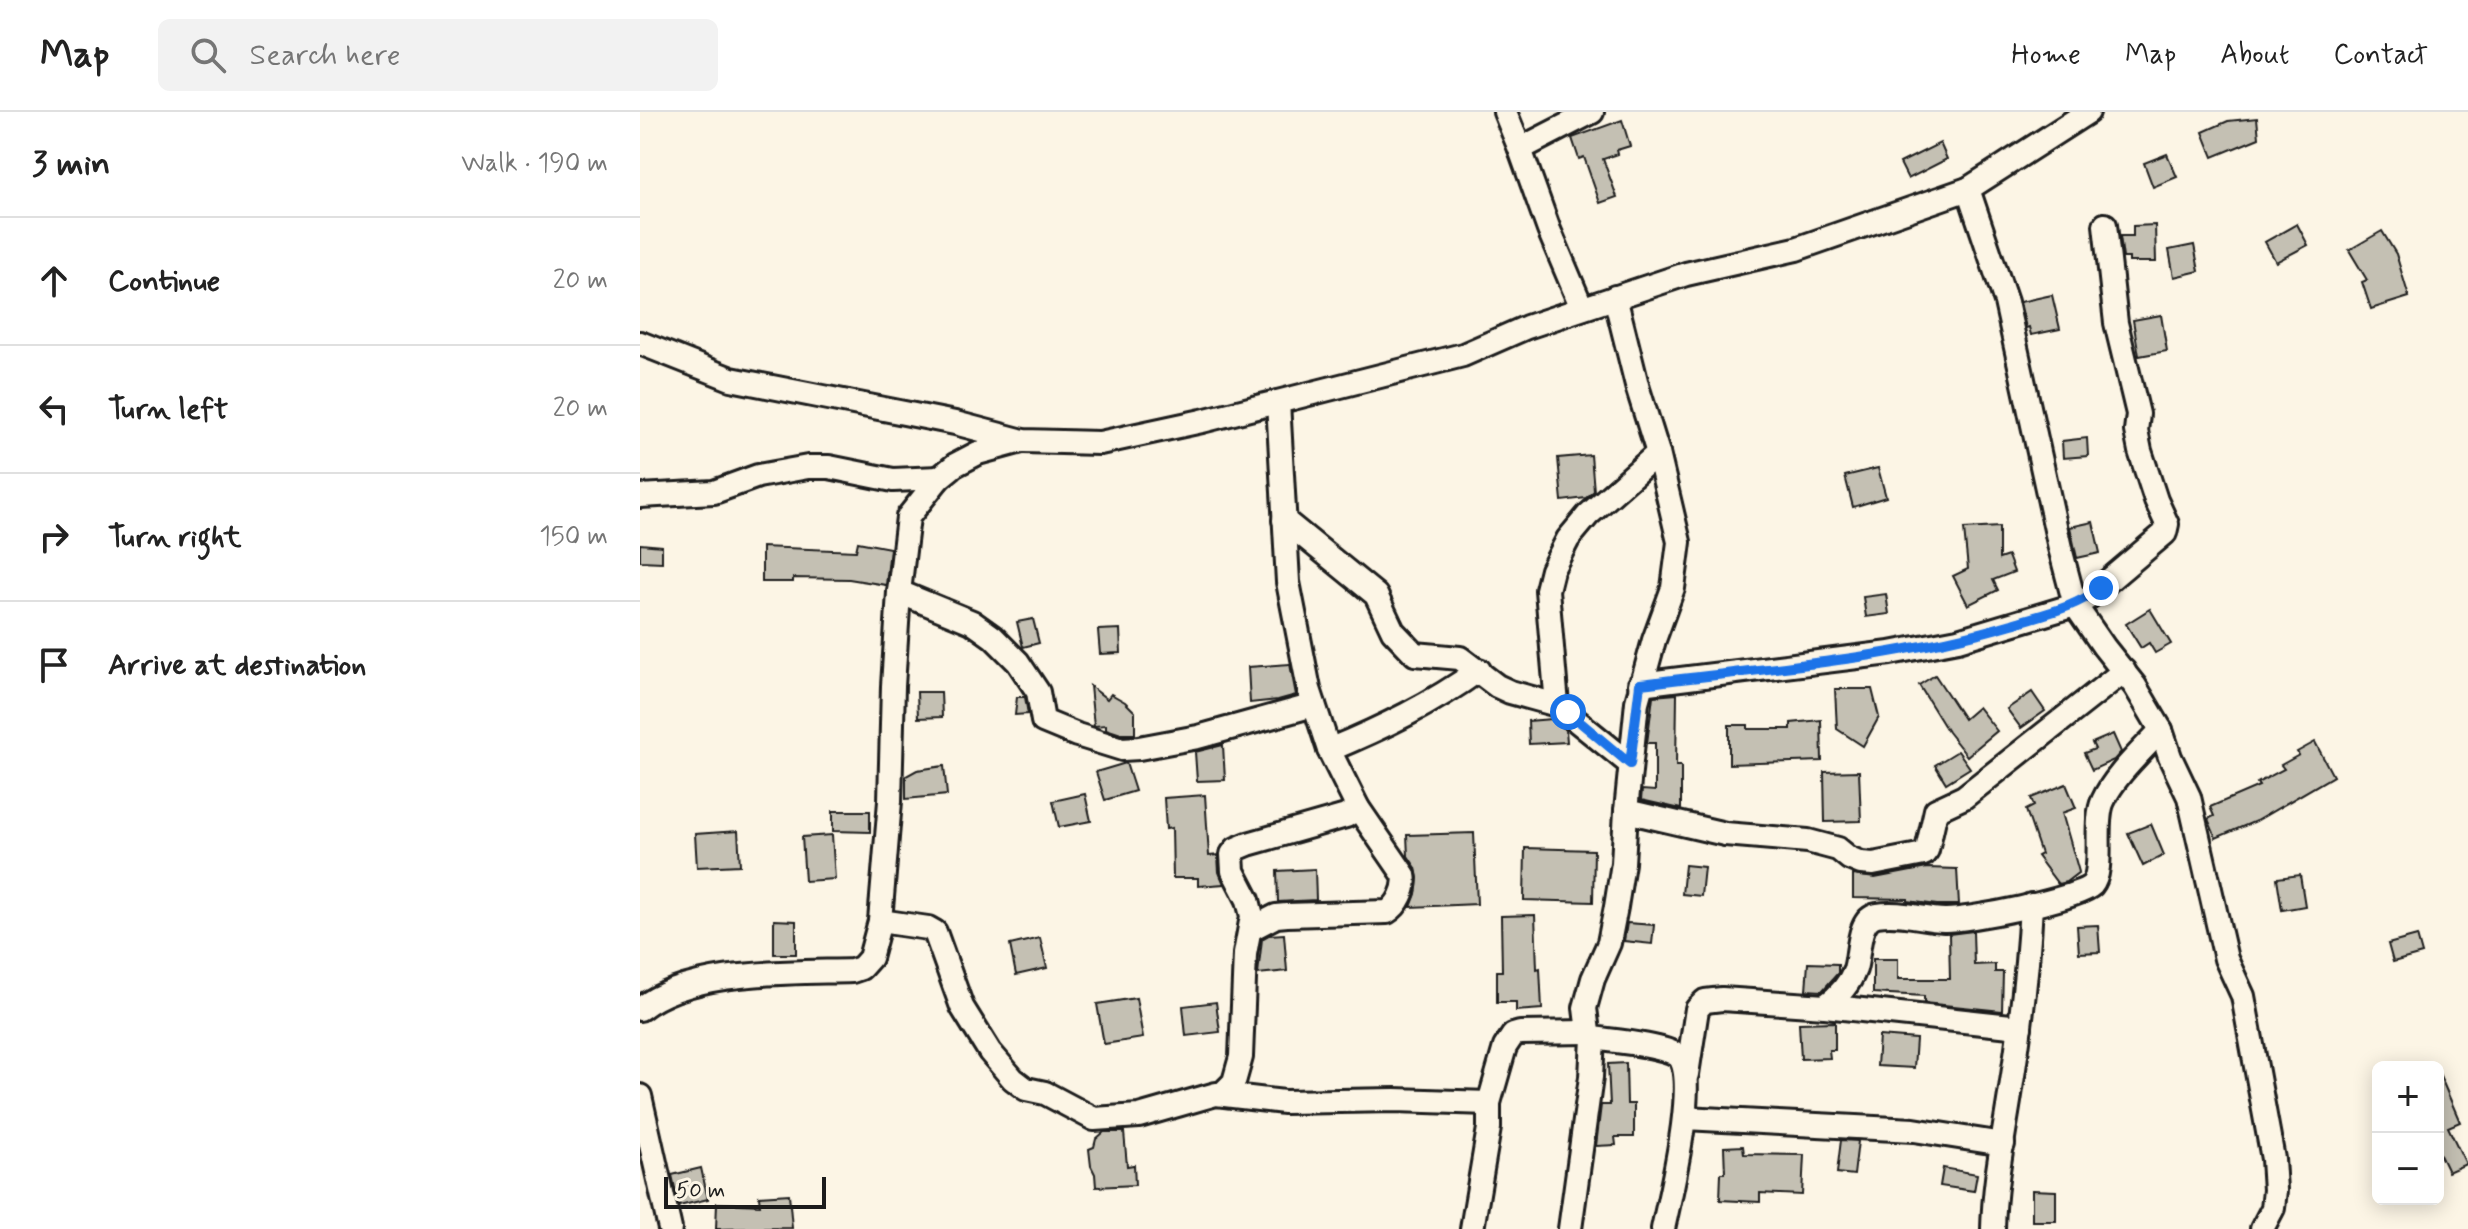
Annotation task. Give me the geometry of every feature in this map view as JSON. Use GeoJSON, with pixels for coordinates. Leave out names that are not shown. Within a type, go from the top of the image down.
{"type":"FeatureCollection","features":[{"type":"Feature","properties":{"kind":"street"},"geometry":{"type":"LineString","coordinates":[[1505,112],[1582,308]]}},
{"type":"Feature","properties":{"kind":"street"},"geometry":{"type":"LineString","coordinates":[[1520,149],[1592,112]]}},
{"type":"Feature","properties":{"kind":"street"},"geometry":{"type":"LineString","coordinates":[[640,343],[731,379],[955,423],[1023,441],[1100,443],[1202,421],[1463,355],[1527,327],[1686,274],[1796,249],[1968,189],[2088,112]]}},
{"type":"Feature","properties":{"kind":"street"},"geometry":{"type":"LineString","coordinates":[[1968,189],[2006,302],[2075,605],[2124,671],[2161,730],[2189,797],[2226,959],[2243,996],[2273,1159],[2273,1208],[2262,1229]]}},
{"type":"Feature","properties":{"kind":"street"},"geometry":{"type":"LineString","coordinates":[[1640,684],[1890,653],[1958,640],[2075,605],[2101,588],[2167,530],[2140,451],[2136,431],[2138,414],[2116,323],[2105,225]]}},
{"type":"Feature","properties":{"kind":"street"},"geometry":{"type":"LineString","coordinates":[[1570,1229],[1591,1077],[1591,1035],[1585,1008],[1593,979],[1609,943],[1623,863],[1640,684],[1673,588],[1679,542],[1615,297]]}},
{"type":"Feature","properties":{"kind":"street"},"geometry":{"type":"LineString","coordinates":[[1251,929],[1276,916],[1387,912],[1392,909],[1405,885],[1404,875],[1358,808],[1329,750],[1314,705],[1288,582],[1278,402]]}},
{"type":"Feature","properties":{"kind":"street"},"geometry":{"type":"LineString","coordinates":[[640,1009],[677,990],[763,973],[857,970],[870,958],[880,921],[890,801],[899,592],[908,517],[939,478],[955,465],[978,453],[1023,441]]}},
{"type":"Feature","properties":{"kind":"street"},"geometry":{"type":"LineString","coordinates":[[1557,705],[1547,590],[1552,570],[1568,539],[1588,515],[1658,453]]}},
{"type":"Feature","properties":{"kind":"street"},"geometry":{"type":"LineString","coordinates":[[640,496],[714,492],[758,476],[808,467],[829,467],[893,480],[939,478]]}},
{"type":"Feature","properties":{"kind":"street"},"geometry":{"type":"LineString","coordinates":[[1284,520],[1376,595],[1393,631],[1415,654],[1460,658],[1497,686],[1557,705],[1630,764]]}},
{"type":"Feature","properties":{"kind":"street"},"geometry":{"type":"LineString","coordinates":[[899,592],[972,622],[993,637],[1018,662],[1038,692],[1043,721],[1122,749],[1198,737],[1314,705]]}},
{"type":"Feature","properties":{"kind":"street"},"geometry":{"type":"LineString","coordinates":[[1329,750],[1376,731],[1447,693],[1479,670]]}},
{"type":"Feature","properties":{"kind":"street"},"geometry":{"type":"LineString","coordinates":[[1626,811],[1725,834],[1808,841],[1838,849],[1861,863],[1873,864],[1924,854],[1936,810],[1964,797],[2124,671]]}},
{"type":"Feature","properties":{"kind":"street"},"geometry":{"type":"LineString","coordinates":[[1825,1006],[1843,991],[1855,968],[1865,924],[1875,915],[1912,915],[1945,920],[1986,916],[2075,893],[2092,885],[2098,871],[2102,803],[2110,788],[2161,730]]}},
{"type":"Feature","properties":{"kind":"street"},"geometry":{"type":"LineString","coordinates":[[1222,1094],[1234,1082],[1241,1057],[1245,954],[1252,916],[1248,900],[1233,871],[1231,857],[1236,849],[1346,816],[1358,808]]}},
{"type":"Feature","properties":{"kind":"street"},"geometry":{"type":"LineString","coordinates":[[1993,1229],[1994,1194],[2028,960],[2031,905]]}},
{"type":"Feature","properties":{"kind":"street"},"geometry":{"type":"LineString","coordinates":[[880,921],[928,928],[935,932],[962,1007],[1013,1079],[1026,1089],[1045,1093],[1088,1117],[1139,1116],[1222,1094],[1284,1102],[1395,1100],[1489,1103]]}},
{"type":"Feature","properties":{"kind":"street"},"geometry":{"type":"LineString","coordinates":[[1663,1229],[1685,1118],[1687,1074],[1697,1009],[1705,1001],[1722,999],[1825,1006],[2020,1027]]}},
{"type":"Feature","properties":{"kind":"street"},"geometry":{"type":"LineString","coordinates":[[1472,1229],[1489,1128],[1489,1103],[1505,1047],[1513,1035],[1529,1032],[1591,1035],[1660,1049],[1677,1055],[1684,1063],[1687,1074]]}},
{"type":"Feature","properties":{"kind":"street"},"geometry":{"type":"LineString","coordinates":[[640,1096],[670,1229]]}},
{"type":"Feature","properties":{"kind":"street"},"geometry":{"type":"LineString","coordinates":[[1685,1118],[1914,1130],[2003,1144]]}},
{"type":"Feature","properties":{"kind":"building"},"geometry":{"type":"Polygon","coordinates":[[[2257,118],[2259,138],[2213,157],[2203,132],[2228,121],[2257,118]]]}},
{"type":"Feature","properties":{"kind":"building"},"geometry":{"type":"Polygon","coordinates":[[[1622,120],[1630,146],[1603,159],[1617,197],[1600,203],[1584,157],[1579,159],[1572,138],[1622,120]]]}},
{"type":"Feature","properties":{"kind":"building"},"geometry":{"type":"Polygon","coordinates":[[[1940,143],[1947,159],[1908,179],[1900,163],[1940,143]]]}},
{"type":"Feature","properties":{"kind":"building"},"geometry":{"type":"Polygon","coordinates":[[[2167,154],[2177,177],[2153,187],[2144,163],[2167,154]]]}},
{"type":"Feature","properties":{"kind":"building"},"geometry":{"type":"Polygon","coordinates":[[[2297,224],[2308,245],[2276,262],[2265,242],[2297,224]]]}},
{"type":"Feature","properties":{"kind":"building"},"geometry":{"type":"Polygon","coordinates":[[[2155,225],[2156,262],[2129,262],[2129,258],[2123,258],[2120,236],[2133,236],[2133,226],[2155,225]]]}},
{"type":"Feature","properties":{"kind":"building"},"geometry":{"type":"Polygon","coordinates":[[[2382,231],[2396,254],[2409,297],[2371,309],[2362,282],[2367,280],[2349,250],[2382,231]]]}},
{"type":"Feature","properties":{"kind":"building"},"geometry":{"type":"Polygon","coordinates":[[[2194,245],[2199,271],[2174,277],[2169,250],[2194,245]]]}},
{"type":"Feature","properties":{"kind":"building"},"geometry":{"type":"Polygon","coordinates":[[[2052,295],[2060,329],[2031,335],[2029,327],[2026,328],[2020,302],[2052,295]]]}},
{"type":"Feature","properties":{"kind":"building"},"geometry":{"type":"Polygon","coordinates":[[[2161,315],[2167,351],[2139,356],[2133,320],[2161,315]]]}},
{"type":"Feature","properties":{"kind":"building"},"geometry":{"type":"Polygon","coordinates":[[[2087,438],[2088,456],[2063,458],[2062,441],[2087,438]]]}},
{"type":"Feature","properties":{"kind":"building"},"geometry":{"type":"Polygon","coordinates":[[[1591,455],[1594,491],[1586,498],[1562,501],[1558,458],[1591,455]]]}},
{"type":"Feature","properties":{"kind":"building"},"geometry":{"type":"Polygon","coordinates":[[[1878,468],[1886,497],[1853,507],[1845,476],[1878,468]]]}},
{"type":"Feature","properties":{"kind":"building"},"geometry":{"type":"Polygon","coordinates":[[[2093,522],[2100,553],[2077,558],[2070,527],[2093,522]]]}},
{"type":"Feature","properties":{"kind":"building"},"geometry":{"type":"Polygon","coordinates":[[[1999,527],[1999,559],[2008,556],[2014,572],[1993,580],[1998,590],[1968,605],[1953,576],[1968,569],[1964,529],[1999,527]]]}},
{"type":"Feature","properties":{"kind":"building"},"geometry":{"type":"Polygon","coordinates":[[[858,542],[890,548],[886,585],[849,579],[793,578],[793,582],[762,582],[762,547],[856,551],[858,542]]]}},
{"type":"Feature","properties":{"kind":"building"},"geometry":{"type":"Polygon","coordinates":[[[640,544],[662,546],[662,562],[640,561],[640,544]]]}},
{"type":"Feature","properties":{"kind":"building"},"geometry":{"type":"Polygon","coordinates":[[[1886,594],[1889,614],[1866,617],[1863,597],[1886,594]]]}},
{"type":"Feature","properties":{"kind":"building"},"geometry":{"type":"Polygon","coordinates":[[[2150,609],[2171,644],[2155,653],[2149,643],[2141,648],[2126,624],[2150,609]]]}},
{"type":"Feature","properties":{"kind":"building"},"geometry":{"type":"Polygon","coordinates":[[[1033,619],[1039,643],[1023,647],[1017,622],[1033,619]]]}},
{"type":"Feature","properties":{"kind":"building"},"geometry":{"type":"Polygon","coordinates":[[[1120,629],[1121,653],[1100,654],[1098,630],[1120,629]]]}},
{"type":"Feature","properties":{"kind":"building"},"geometry":{"type":"Polygon","coordinates":[[[1290,664],[1296,695],[1250,703],[1248,667],[1290,664]]]}},
{"type":"Feature","properties":{"kind":"building"},"geometry":{"type":"Polygon","coordinates":[[[1935,675],[1964,719],[1978,707],[1997,731],[1967,756],[1919,685],[1935,675]]]}},
{"type":"Feature","properties":{"kind":"building"},"geometry":{"type":"Polygon","coordinates":[[[1090,686],[1107,699],[1111,694],[1125,702],[1135,712],[1135,734],[1121,734],[1106,729],[1106,725],[1094,726],[1090,686]]]}},
{"type":"Feature","properties":{"kind":"building"},"geometry":{"type":"Polygon","coordinates":[[[1835,689],[1872,689],[1879,717],[1863,746],[1837,729],[1835,689]]]}},
{"type":"Feature","properties":{"kind":"building"},"geometry":{"type":"Polygon","coordinates":[[[917,692],[941,692],[942,717],[918,718],[917,692]]]}},
{"type":"Feature","properties":{"kind":"building"},"geometry":{"type":"Polygon","coordinates":[[[2032,692],[2045,711],[2021,728],[2007,709],[2032,692]]]}},
{"type":"Feature","properties":{"kind":"building"},"geometry":{"type":"Polygon","coordinates":[[[1677,694],[1676,766],[1681,766],[1681,809],[1641,800],[1642,790],[1655,791],[1655,743],[1647,743],[1653,696],[1677,694]]]}},
{"type":"Feature","properties":{"kind":"building"},"geometry":{"type":"Polygon","coordinates":[[[1017,697],[1025,697],[1028,714],[1015,715],[1017,697]]]}},
{"type":"Feature","properties":{"kind":"building"},"geometry":{"type":"Polygon","coordinates":[[[1552,719],[1566,730],[1567,742],[1529,744],[1528,721],[1552,719]]]}},
{"type":"Feature","properties":{"kind":"building"},"geometry":{"type":"Polygon","coordinates":[[[1821,720],[1822,761],[1729,764],[1729,725],[1748,725],[1748,729],[1791,729],[1791,723],[1821,720]]]}},
{"type":"Feature","properties":{"kind":"building"},"geometry":{"type":"Polygon","coordinates":[[[2113,734],[2121,752],[2114,760],[2092,770],[2084,753],[2095,749],[2092,743],[2113,734]]]}},
{"type":"Feature","properties":{"kind":"building"},"geometry":{"type":"Polygon","coordinates":[[[2315,742],[2333,776],[2256,821],[2216,838],[2208,819],[2214,816],[2210,807],[2259,786],[2257,783],[2284,769],[2281,765],[2315,742]]]}},
{"type":"Feature","properties":{"kind":"building"},"geometry":{"type":"Polygon","coordinates":[[[1223,745],[1225,780],[1197,781],[1195,752],[1223,745]]]}},
{"type":"Feature","properties":{"kind":"building"},"geometry":{"type":"Polygon","coordinates":[[[1958,751],[1970,768],[1946,783],[1935,765],[1958,751]]]}},
{"type":"Feature","properties":{"kind":"building"},"geometry":{"type":"Polygon","coordinates":[[[1126,763],[1135,791],[1105,800],[1096,772],[1126,763]]]}},
{"type":"Feature","properties":{"kind":"building"},"geometry":{"type":"Polygon","coordinates":[[[944,766],[947,795],[906,799],[906,776],[917,770],[944,766]]]}},
{"type":"Feature","properties":{"kind":"building"},"geometry":{"type":"Polygon","coordinates":[[[1859,771],[1861,821],[1825,822],[1824,772],[1859,771]]]}},
{"type":"Feature","properties":{"kind":"building"},"geometry":{"type":"Polygon","coordinates":[[[2066,784],[2076,808],[2062,813],[2079,872],[2058,884],[2037,856],[2041,854],[2026,810],[2034,806],[2031,798],[2066,784]]]}},
{"type":"Feature","properties":{"kind":"building"},"geometry":{"type":"Polygon","coordinates":[[[1085,794],[1091,821],[1059,827],[1053,801],[1085,794]]]}},
{"type":"Feature","properties":{"kind":"building"},"geometry":{"type":"Polygon","coordinates":[[[1205,795],[1209,856],[1218,855],[1219,872],[1224,884],[1198,886],[1198,878],[1173,878],[1172,828],[1166,829],[1164,798],[1205,795]]]}},
{"type":"Feature","properties":{"kind":"building"},"geometry":{"type":"Polygon","coordinates":[[[833,811],[870,811],[870,832],[833,831],[833,811]]]}},
{"type":"Feature","properties":{"kind":"building"},"geometry":{"type":"Polygon","coordinates":[[[2151,824],[2164,855],[2143,866],[2128,833],[2151,824]]]}},
{"type":"Feature","properties":{"kind":"building"},"geometry":{"type":"Polygon","coordinates":[[[738,831],[740,865],[697,867],[695,834],[738,831]]]}},
{"type":"Feature","properties":{"kind":"building"},"geometry":{"type":"Polygon","coordinates":[[[1474,833],[1477,904],[1411,907],[1418,878],[1408,856],[1407,835],[1474,833]]]}},
{"type":"Feature","properties":{"kind":"building"},"geometry":{"type":"Polygon","coordinates":[[[832,835],[835,879],[805,881],[802,837],[832,835]]]}},
{"type":"Feature","properties":{"kind":"building"},"geometry":{"type":"Polygon","coordinates":[[[1525,848],[1594,850],[1593,902],[1524,900],[1525,848]]]}},
{"type":"Feature","properties":{"kind":"building"},"geometry":{"type":"Polygon","coordinates":[[[1685,865],[1704,867],[1701,896],[1682,894],[1685,865]]]}},
{"type":"Feature","properties":{"kind":"building"},"geometry":{"type":"Polygon","coordinates":[[[1927,868],[1957,869],[1959,905],[1937,905],[1908,899],[1853,898],[1853,875],[1875,878],[1927,868]]]}},
{"type":"Feature","properties":{"kind":"building"},"geometry":{"type":"Polygon","coordinates":[[[1315,869],[1316,900],[1278,902],[1277,871],[1315,869]]]}},
{"type":"Feature","properties":{"kind":"building"},"geometry":{"type":"Polygon","coordinates":[[[2300,875],[2305,906],[2282,910],[2277,878],[2300,875]]]}},
{"type":"Feature","properties":{"kind":"building"},"geometry":{"type":"Polygon","coordinates":[[[1535,915],[1542,1009],[1516,1011],[1516,1002],[1497,1002],[1497,971],[1502,971],[1501,916],[1535,915]]]}},
{"type":"Feature","properties":{"kind":"building"},"geometry":{"type":"Polygon","coordinates":[[[774,920],[796,921],[796,954],[774,954],[774,920]]]}},
{"type":"Feature","properties":{"kind":"building"},"geometry":{"type":"Polygon","coordinates":[[[1627,923],[1654,925],[1652,944],[1624,941],[1627,923]]]}},
{"type":"Feature","properties":{"kind":"building"},"geometry":{"type":"Polygon","coordinates":[[[2098,925],[2100,952],[2079,953],[2077,926],[2098,925]]]}},
{"type":"Feature","properties":{"kind":"building"},"geometry":{"type":"Polygon","coordinates":[[[1973,931],[1974,965],[1995,964],[1995,972],[2003,972],[2002,1011],[1924,1003],[1924,996],[1873,993],[1873,959],[1898,959],[1898,979],[1950,979],[1949,934],[1973,931]]]}},
{"type":"Feature","properties":{"kind":"building"},"geometry":{"type":"Polygon","coordinates":[[[1284,934],[1287,971],[1258,974],[1262,939],[1284,934]]]}},
{"type":"Feature","properties":{"kind":"building"},"geometry":{"type":"Polygon","coordinates":[[[2417,936],[2422,954],[2393,962],[2388,944],[2417,936]]]}},
{"type":"Feature","properties":{"kind":"building"},"geometry":{"type":"Polygon","coordinates":[[[1040,938],[1047,968],[1016,975],[1010,945],[1040,938]]]}},
{"type":"Feature","properties":{"kind":"building"},"geometry":{"type":"Polygon","coordinates":[[[1808,963],[1838,964],[1838,973],[1822,991],[1806,990],[1808,963]]]}},
{"type":"Feature","properties":{"kind":"building"},"geometry":{"type":"Polygon","coordinates":[[[1136,998],[1143,1038],[1104,1044],[1097,1004],[1136,998]]]}},
{"type":"Feature","properties":{"kind":"building"},"geometry":{"type":"Polygon","coordinates":[[[1216,1002],[1220,1032],[1186,1036],[1183,1006],[1216,1002]]]}},
{"type":"Feature","properties":{"kind":"building"},"geometry":{"type":"Polygon","coordinates":[[[1835,1022],[1835,1050],[1829,1050],[1830,1058],[1801,1059],[1799,1023],[1835,1022]]]}},
{"type":"Feature","properties":{"kind":"building"},"geometry":{"type":"Polygon","coordinates":[[[1879,1036],[1916,1039],[1914,1068],[1877,1066],[1879,1036]]]}},
{"type":"Feature","properties":{"kind":"building"},"geometry":{"type":"Polygon","coordinates":[[[1626,1063],[1627,1104],[1634,1104],[1634,1137],[1615,1137],[1616,1145],[1596,1146],[1601,1105],[1610,1105],[1608,1064],[1626,1063]]]}},
{"type":"Feature","properties":{"kind":"building"},"geometry":{"type":"Polygon","coordinates":[[[2444,1085],[2460,1122],[2448,1127],[2466,1164],[2448,1172],[2444,1164],[2444,1085]]]}},
{"type":"Feature","properties":{"kind":"building"},"geometry":{"type":"Polygon","coordinates":[[[1104,1132],[1124,1132],[1127,1166],[1134,1165],[1135,1185],[1096,1187],[1089,1149],[1094,1147],[1096,1139],[1104,1132]]]}},
{"type":"Feature","properties":{"kind":"building"},"geometry":{"type":"Polygon","coordinates":[[[1841,1140],[1858,1141],[1854,1175],[1837,1173],[1841,1140]]]}},
{"type":"Feature","properties":{"kind":"building"},"geometry":{"type":"Polygon","coordinates":[[[1743,1146],[1744,1154],[1804,1155],[1802,1195],[1760,1193],[1760,1202],[1720,1200],[1721,1173],[1725,1173],[1724,1147],[1743,1146]]]}},
{"type":"Feature","properties":{"kind":"building"},"geometry":{"type":"Polygon","coordinates":[[[701,1168],[708,1199],[679,1206],[672,1175],[701,1168]]]}},
{"type":"Feature","properties":{"kind":"building"},"geometry":{"type":"Polygon","coordinates":[[[1943,1168],[1977,1174],[1974,1191],[1940,1186],[1943,1168]]]}},
{"type":"Feature","properties":{"kind":"building"},"geometry":{"type":"Polygon","coordinates":[[[2032,1190],[2056,1191],[2056,1221],[2032,1221],[2032,1190]]]}},
{"type":"Feature","properties":{"kind":"building"},"geometry":{"type":"Polygon","coordinates":[[[789,1194],[792,1228],[716,1229],[717,1203],[760,1205],[759,1196],[789,1194]]]}},
{"type":"Feature","properties":{"kind":"route"},"geometry":{"type":"LineString","coordinates":[[1568,712],[1630,764],[1640,684],[1840,660],[1958,640],[2075,605],[2101,588]]}}]}
